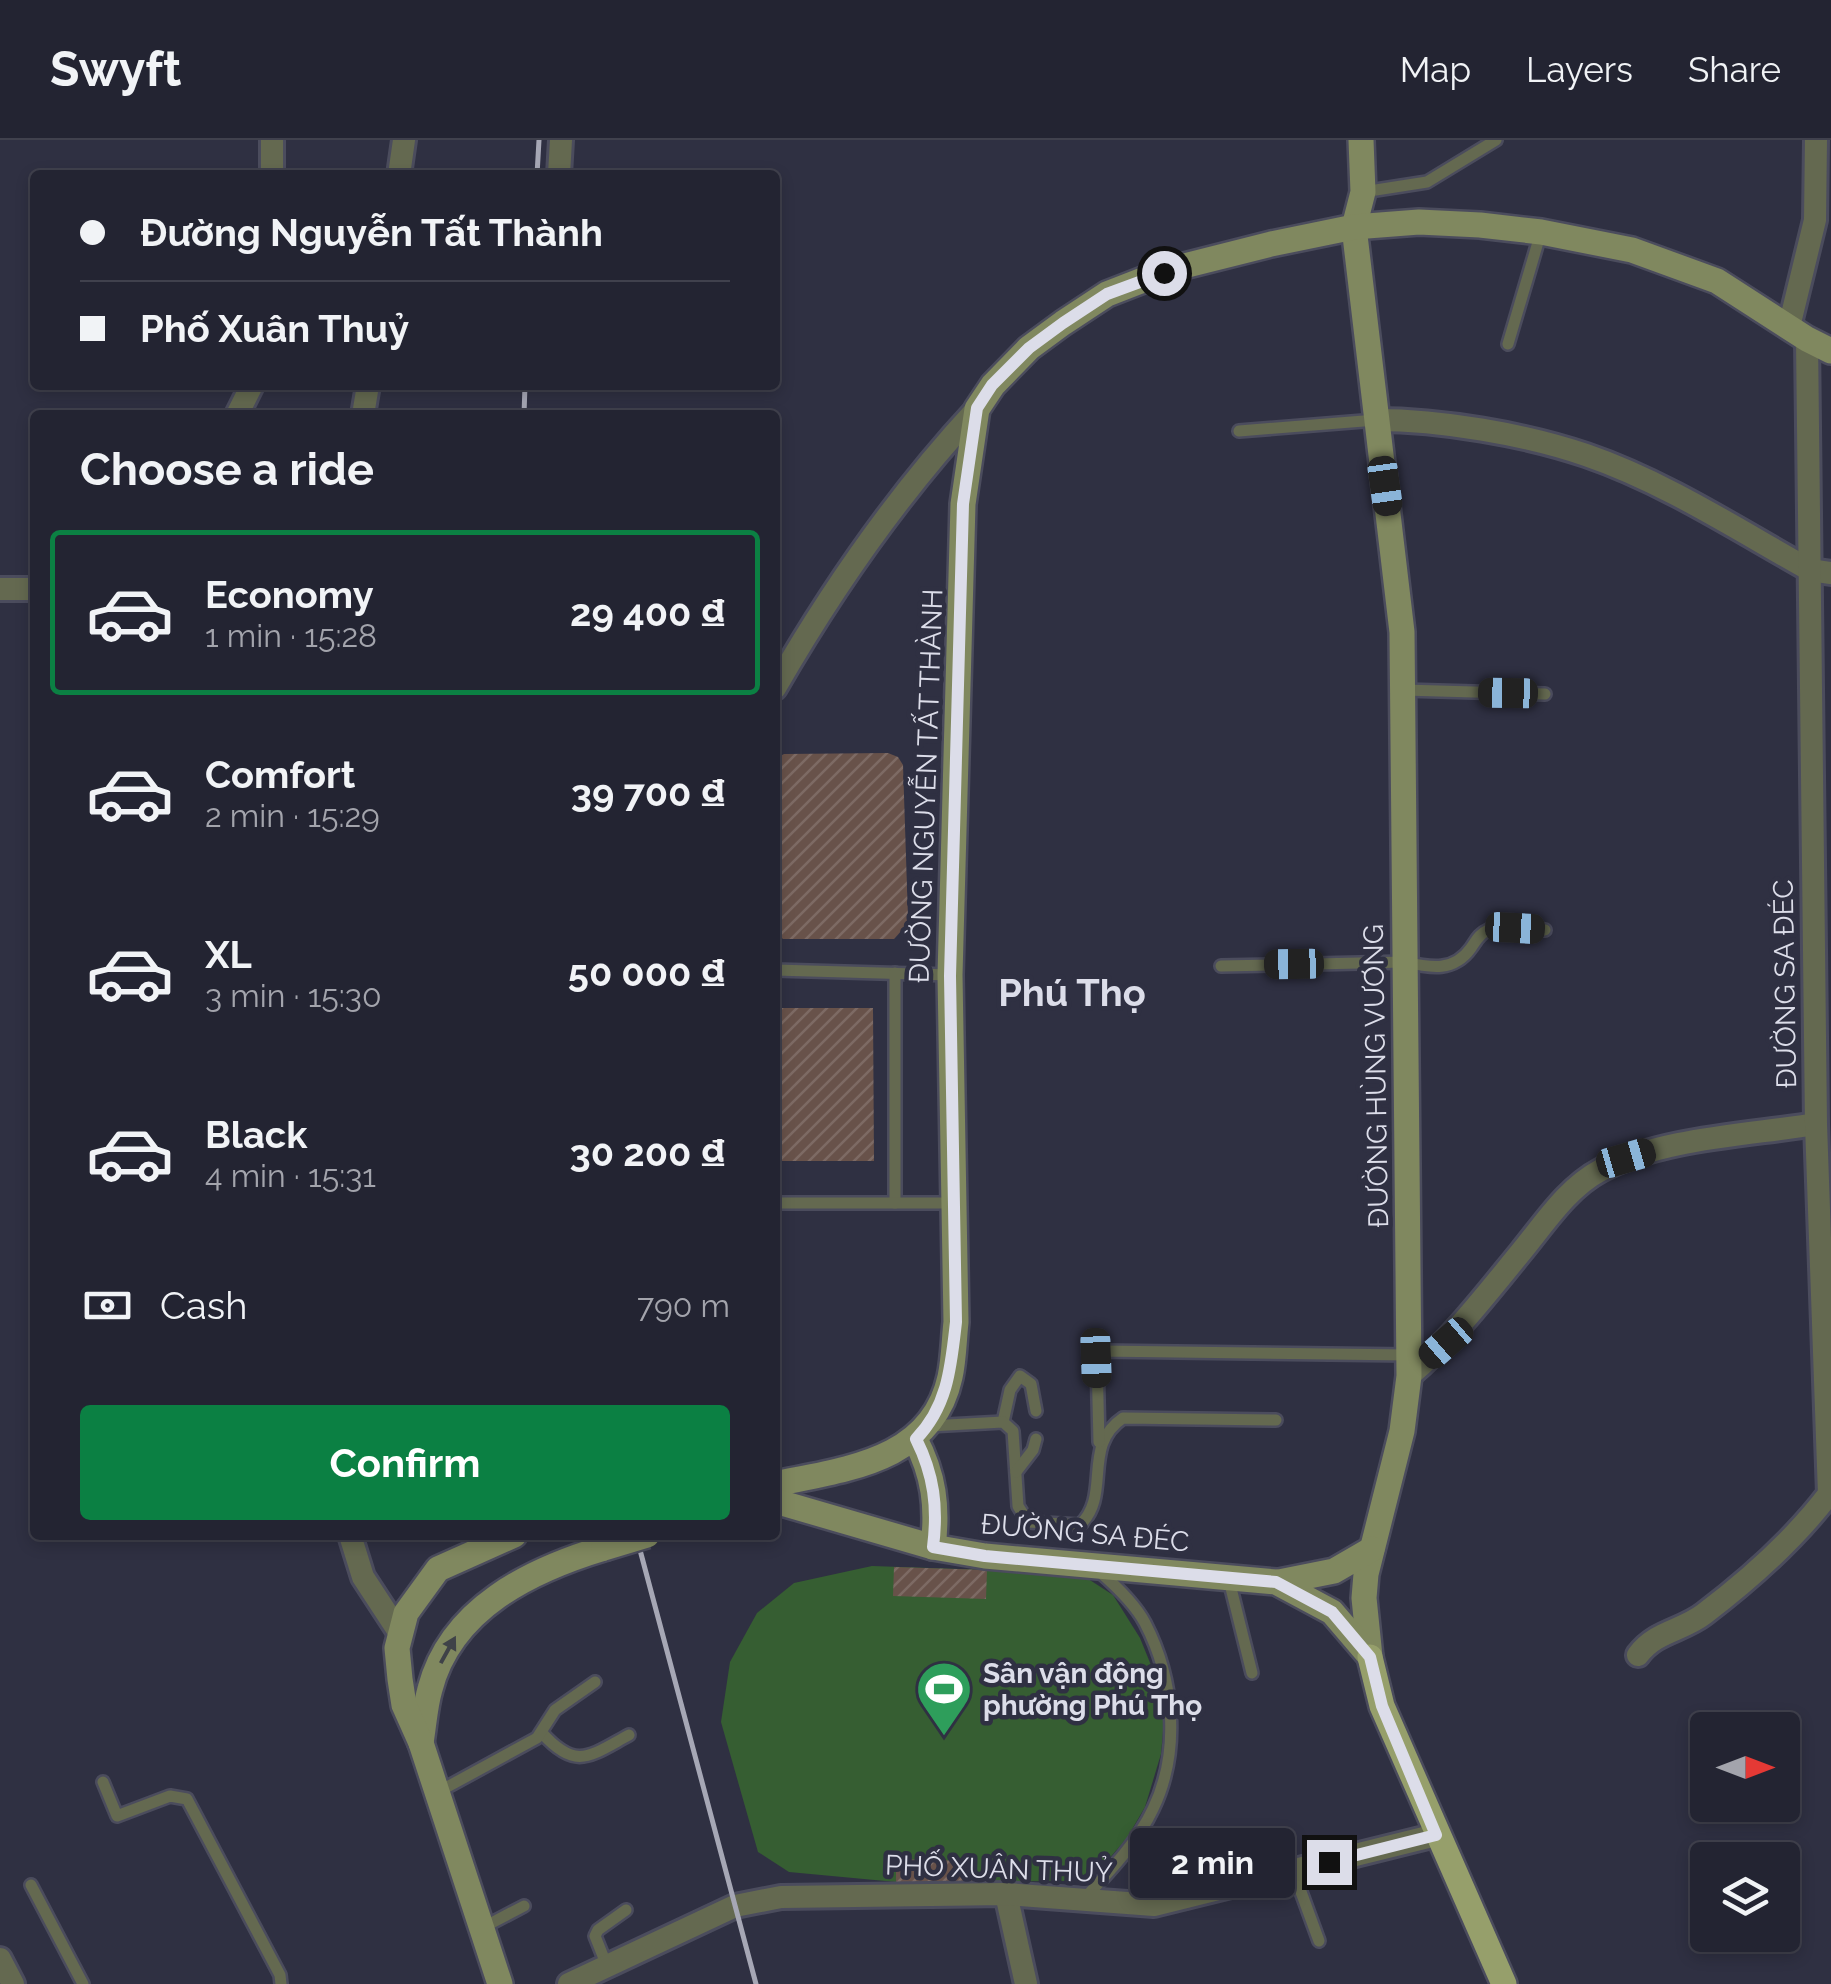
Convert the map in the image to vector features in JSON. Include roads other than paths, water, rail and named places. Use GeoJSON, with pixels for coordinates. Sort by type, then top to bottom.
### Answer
{"type":"FeatureCollection","features":[{"type":"Feature","properties":{"kind":"main road","name":"ĐƯỜNG HÙNG VƯƠNG"},"geometry":{"type":"LineString","coordinates":[[1361,140],[1363,192],[1354,227],[1402,632],[1408,1365],[1402,1431],[1372,1549],[1364,1598],[1370,1657],[1382,1706],[1504,1984]]}},
{"type":"Feature","properties":{"kind":"main road"},"geometry":{"type":"LineString","coordinates":[[977,408],[992,385],[1029,348],[1107,294],[1184,266],[1354,227],[1419,222],[1480,224],[1632,250],[1717,281],[1831,351]]}},
{"type":"Feature","properties":{"kind":"main road","name":"ĐƯỜNG NGUYỄN TẤT THÀNH"},"geometry":{"type":"LineString","coordinates":[[922,1433],[940,1406],[950,1377],[956,1322],[950,976],[963,504],[977,408]]}},
{"type":"Feature","properties":{"kind":"main road"},"geometry":{"type":"LineString","coordinates":[[780,1483],[838,1470],[922,1433],[936,1521],[933,1547]]}},
{"type":"Feature","properties":{"kind":"main road","name":"ĐƯỜNG SA ĐÉC"},"geometry":{"type":"LineString","coordinates":[[780,1501],[933,1547],[985,1556],[1276,1582],[1334,1571],[1372,1549]]}},
{"type":"Feature","properties":{"kind":"main road"},"geometry":{"type":"LineString","coordinates":[[500,1984],[438,1792],[404,1705],[396,1648],[399,1632],[419,1591],[438,1569],[501,1540]]}},
{"type":"Feature","properties":{"kind":"main road"},"geometry":{"type":"LineString","coordinates":[[421,1743],[430,1688],[455,1636],[480,1610],[540,1569],[631,1540]]}},
{"type":"Feature","properties":{"kind":"main road","name":"ĐƯỜNG SA ĐÉC"},"geometry":{"type":"LineString","coordinates":[[1276,1582],[1332,1612],[1370,1657]]}},
{"type":"Feature","properties":{"kind":"street"},"geometry":{"type":"LineString","coordinates":[[272,140],[272,170]]}},
{"type":"Feature","properties":{"kind":"street"},"geometry":{"type":"LineString","coordinates":[[400,170],[404,140]]}},
{"type":"Feature","properties":{"kind":"street"},"geometry":{"type":"LineString","coordinates":[[559,170],[561,140]]}},
{"type":"Feature","properties":{"kind":"street","name":"ĐƯỜNG SA ĐÉC"},"geometry":{"type":"LineString","coordinates":[[1408,1365],[1446,1343],[1566,1196],[1597,1172],[1626,1158],[1659,1149],[1816,1124],[1823,992],[1820,572],[1798,333],[1823,219],[1816,140]]}},
{"type":"Feature","properties":{"kind":"street"},"geometry":{"type":"LineString","coordinates":[[780,679],[890,513],[977,408]]}},
{"type":"Feature","properties":{"kind":"street"},"geometry":{"type":"LineString","coordinates":[[1376,420],[1425,420],[1586,455],[1667,491],[1820,572]]}},
{"type":"Feature","properties":{"kind":"street"},"geometry":{"type":"LineString","coordinates":[[0,589],[30,590]]}},
{"type":"Feature","properties":{"kind":"street"},"geometry":{"type":"LineString","coordinates":[[1638,1654],[1648,1641],[1701,1617],[1800,1532],[1830,1494],[1816,1124]]}},
{"type":"Feature","properties":{"kind":"street"},"geometry":{"type":"LineString","coordinates":[[352,1540],[363,1577],[399,1632]]}},
{"type":"Feature","properties":{"kind":"street","name":"PHỐ XUÂN THUỶ"},"geometry":{"type":"LineString","coordinates":[[569,1984],[735,1906],[781,1896],[1006,1894],[1154,1905],[1436,1835]]}},
{"type":"Feature","properties":{"kind":"street"},"geometry":{"type":"LineString","coordinates":[[1006,1894],[1026,1984]]}},
{"type":"Feature","properties":{"kind":"street"},"geometry":{"type":"LineString","coordinates":[[0,1959],[13,1984]]}},
{"type":"Feature","properties":{"kind":"lane"},"geometry":{"type":"LineString","coordinates":[[1363,192],[1428,182],[1496,140]]}},
{"type":"Feature","properties":{"kind":"lane"},"geometry":{"type":"LineString","coordinates":[[1508,344],[1540,232]]}},
{"type":"Feature","properties":{"kind":"lane"},"geometry":{"type":"LineString","coordinates":[[1240,431],[1376,420]]}},
{"type":"Feature","properties":{"kind":"lane"},"geometry":{"type":"LineString","coordinates":[[1402,690],[1545,694]]}},
{"type":"Feature","properties":{"kind":"lane"},"geometry":{"type":"LineString","coordinates":[[1221,966],[1405,962],[1432,968],[1463,959],[1480,935],[1491,929],[1546,930]]}},
{"type":"Feature","properties":{"kind":"lane"},"geometry":{"type":"LineString","coordinates":[[780,970],[950,976]]}},
{"type":"Feature","properties":{"kind":"lane"},"geometry":{"type":"LineString","coordinates":[[895,973],[895,1203]]}},
{"type":"Feature","properties":{"kind":"lane"},"geometry":{"type":"LineString","coordinates":[[780,1203],[954,1203]]}},
{"type":"Feature","properties":{"kind":"lane"},"geometry":{"type":"LineString","coordinates":[[922,1433],[1003,1422],[1013,1431],[1018,1506],[1028,1522],[1080,1525],[1091,1515],[1099,1453],[1096,1358],[1100,1351],[1408,1365]]}},
{"type":"Feature","properties":{"kind":"lane"},"geometry":{"type":"LineString","coordinates":[[1003,1422],[1010,1390],[1020,1376],[1031,1384],[1036,1411]]}},
{"type":"Feature","properties":{"kind":"lane"},"geometry":{"type":"LineString","coordinates":[[1099,1453],[1105,1434],[1123,1418],[1276,1420]]}},
{"type":"Feature","properties":{"kind":"lane"},"geometry":{"type":"LineString","coordinates":[[1016,1472],[1033,1450],[1036,1439]]}},
{"type":"Feature","properties":{"kind":"lane"},"geometry":{"type":"LineString","coordinates":[[1082,1900],[1120,1860],[1154,1808],[1173,1718],[1158,1655],[1144,1620],[1116,1586],[1092,1566]]}},
{"type":"Feature","properties":{"kind":"lane"},"geometry":{"type":"LineString","coordinates":[[1228,1576],[1252,1673]]}},
{"type":"Feature","properties":{"kind":"lane"},"geometry":{"type":"LineString","coordinates":[[438,1792],[542,1733],[555,1710],[594,1682]]}},
{"type":"Feature","properties":{"kind":"lane"},"geometry":{"type":"LineString","coordinates":[[542,1733],[558,1751],[571,1756],[590,1755],[629,1735]]}},
{"type":"Feature","properties":{"kind":"lane"},"geometry":{"type":"LineString","coordinates":[[103,1782],[117,1816],[170,1796],[187,1799],[280,1975],[281,1984]]}},
{"type":"Feature","properties":{"kind":"lane"},"geometry":{"type":"LineString","coordinates":[[1293,1870],[1319,1942]]}},
{"type":"Feature","properties":{"kind":"lane"},"geometry":{"type":"LineString","coordinates":[[32,1885],[84,1984]]}},
{"type":"Feature","properties":{"kind":"lane"},"geometry":{"type":"LineString","coordinates":[[482,1928],[524,1906]]}},
{"type":"Feature","properties":{"kind":"lane"},"geometry":{"type":"LineString","coordinates":[[607,1966],[595,1936],[626,1910]]}},
{"type":"Feature","properties":{"kind":"railway"},"geometry":{"type":"LineString","coordinates":[[537,170],[539,140]]}},
{"type":"Feature","properties":{"kind":"railway"},"geometry":{"type":"LineString","coordinates":[[524,410],[525,390]]}},
{"type":"Feature","properties":{"kind":"railway"},"geometry":{"type":"LineString","coordinates":[[637,1540],[756,1984]]}},
{"type":"Feature","properties":{"kind":"place","name":"Sân vận động phường Phú Thọ"},"geometry":{"type":"Point","coordinates":[944,1738]}},
{"type":"Feature","properties":{"kind":"district","name":"Phú Thọ"},"geometry":{"type":"Point","coordinates":[1072,992]}}]}
